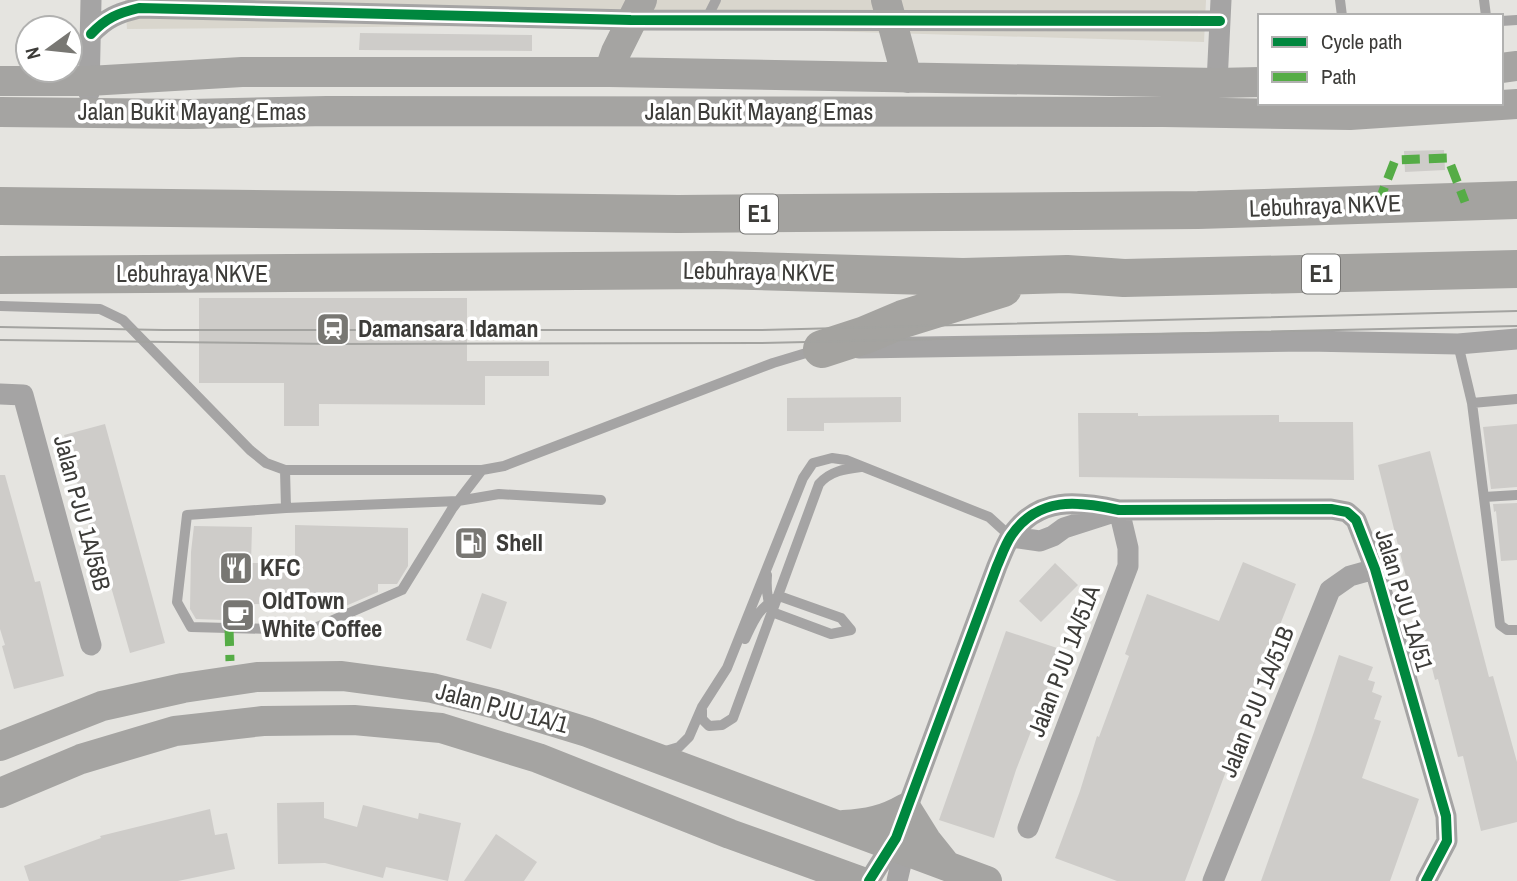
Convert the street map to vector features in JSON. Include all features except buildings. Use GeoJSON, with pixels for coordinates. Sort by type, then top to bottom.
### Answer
{"type":"FeatureCollection","features":[{"type":"Feature","properties":{"kind":"highway","name":"Lebuhraya NKVE"},"geometry":{"type":"LineString","coordinates":[[0,206],[678,215],[1198,210],[1517,200]]}},
{"type":"Feature","properties":{"kind":"highway","name":"Lebuhraya NKVE"},"geometry":{"type":"LineString","coordinates":[[0,275],[702,270],[963,277],[1067,274],[1124,278],[1517,269]]}},
{"type":"Feature","properties":{"kind":"highway"},"geometry":{"type":"LineString","coordinates":[[822,349],[994,290],[1067,274]]}},
{"type":"Feature","properties":{"kind":"main road"},"geometry":{"type":"LineString","coordinates":[[609,72],[636,10]]}},
{"type":"Feature","properties":{"kind":"main road"},"geometry":{"type":"LineString","coordinates":[[889,10],[907,78]]}},
{"type":"Feature","properties":{"kind":"main road","name":"Jalan Bukit Mayang Emas"},"geometry":{"type":"LineString","coordinates":[[0,80],[89,80],[243,72],[609,72],[1258,82]]}},
{"type":"Feature","properties":{"kind":"main road"},"geometry":{"type":"LineString","coordinates":[[1163,112],[1196,103],[1209,94],[1217,83],[1226,93],[1258,100]]}},
{"type":"Feature","properties":{"kind":"main road"},"geometry":{"type":"LineString","coordinates":[[1309,105],[1349,115]]}},
{"type":"Feature","properties":{"kind":"main road","name":"Jalan Bukit Mayang Emas"},"geometry":{"type":"LineString","coordinates":[[0,112],[1163,112],[1349,115],[1502,105]]}},
{"type":"Feature","properties":{"kind":"main road","name":"Jalan PJU 1A/1"},"geometry":{"type":"LineString","coordinates":[[0,746],[102,706],[183,688],[257,677],[342,676],[432,688],[496,704],[653,755],[987,881]]}},
{"type":"Feature","properties":{"kind":"main road","name":"Jalan PJU 1A/1"},"geometry":{"type":"LineString","coordinates":[[0,793],[81,759],[175,731],[263,721],[367,721],[442,728],[538,758],[730,834],[815,872],[860,881]]}},
{"type":"Feature","properties":{"kind":"main road"},"geometry":{"type":"LineString","coordinates":[[833,825],[867,824],[887,819],[906,808],[946,865]]}},
{"type":"Feature","properties":{"kind":"street"},"geometry":{"type":"LineString","coordinates":[[88,113],[92,0]]}},
{"type":"Feature","properties":{"kind":"street"},"geometry":{"type":"LineString","coordinates":[[91,34],[106,19],[139,4],[636,10],[706,20],[889,10],[1221,10],[1217,83]]}},
{"type":"Feature","properties":{"kind":"street"},"geometry":{"type":"LineString","coordinates":[[822,349],[1294,341],[1458,344],[1517,339]]}},
{"type":"Feature","properties":{"kind":"street","name":"Jalan PJU 1A/58B"},"geometry":{"type":"LineString","coordinates":[[0,394],[23,395],[91,645]]}},
{"type":"Feature","properties":{"kind":"street"},"geometry":{"type":"LineString","coordinates":[[897,881],[897,845],[906,808],[996,566],[1011,537],[1030,515],[1056,504],[1086,503],[1119,510]]}},
{"type":"Feature","properties":{"kind":"street","name":"Jalan PJU 1A/51"},"geometry":{"type":"LineString","coordinates":[[1119,510],[1331,509],[1347,512],[1356,520],[1375,569],[1446,816],[1447,841],[1426,881]]}},
{"type":"Feature","properties":{"kind":"street","name":"Jalan PJU 1A/51A"},"geometry":{"type":"LineString","coordinates":[[1028,828],[1128,566],[1128,548],[1119,510]]}},
{"type":"Feature","properties":{"kind":"street","name":"Jalan PJU 1A/51B"},"geometry":{"type":"LineString","coordinates":[[1213,881],[1330,590],[1350,576],[1375,569]]}},
{"type":"Feature","properties":{"kind":"street"},"geometry":{"type":"LineString","coordinates":[[869,881],[897,845]]}},
{"type":"Feature","properties":{"kind":"lane"},"geometry":{"type":"LineString","coordinates":[[706,20],[716,0]]}},
{"type":"Feature","properties":{"kind":"lane"},"geometry":{"type":"LineString","coordinates":[[0,306],[100,309],[123,320],[250,450],[266,463],[285,470],[482,470],[516,461],[773,363],[822,349]]}},
{"type":"Feature","properties":{"kind":"lane"},"geometry":{"type":"LineString","coordinates":[[1458,344],[1472,403],[1500,625],[1507,630],[1517,630]]}},
{"type":"Feature","properties":{"kind":"lane"},"geometry":{"type":"LineString","coordinates":[[1472,403],[1517,399]]}},
{"type":"Feature","properties":{"kind":"lane"},"geometry":{"type":"LineString","coordinates":[[727,668],[803,478],[813,463],[832,458],[846,460],[989,517],[1011,537]]}},
{"type":"Feature","properties":{"kind":"lane"},"geometry":{"type":"LineString","coordinates":[[702,707],[702,719],[709,726],[722,724],[733,718],[770,607],[779,596],[819,484],[825,477],[839,470],[861,467]]}},
{"type":"Feature","properties":{"kind":"lane"},"geometry":{"type":"LineString","coordinates":[[285,470],[286,508]]}},
{"type":"Feature","properties":{"kind":"lane"},"geometry":{"type":"LineString","coordinates":[[482,470],[458,501],[402,590],[310,630],[191,627],[177,602],[187,516],[286,508],[458,501],[499,494],[601,499]]}},
{"type":"Feature","properties":{"kind":"lane"},"geometry":{"type":"LineString","coordinates":[[1484,497],[1517,495]]}},
{"type":"Feature","properties":{"kind":"lane"},"geometry":{"type":"LineString","coordinates":[[767,566],[766,588],[770,607]]}},
{"type":"Feature","properties":{"kind":"lane"},"geometry":{"type":"LineString","coordinates":[[653,755],[678,747],[689,737],[702,707],[740,652],[758,612],[770,607],[831,634],[851,630],[841,618],[779,596]]}},
{"type":"Feature","properties":{"kind":"shaded area"},"geometry":{"type":"Polygon","coordinates":[[[125,0],[1206,0],[1204,42],[612,25],[127,29],[125,0]]]}},
{"type":"Feature","properties":{"kind":"tram line"},"geometry":{"type":"LineString","coordinates":[[0,327],[163,330],[760,330],[1517,311]]}},
{"type":"Feature","properties":{"kind":"tram line"},"geometry":{"type":"LineString","coordinates":[[0,340],[332,344],[759,343],[1517,326]]}},
{"type":"Feature","properties":{"kind":"marked path"},"geometry":{"type":"LineString","coordinates":[[1378,204],[1395,160],[1448,158],[1465,202]]}},
{"type":"Feature","properties":{"kind":"marked path"},"geometry":{"type":"LineString","coordinates":[[229,628],[230,661]]}},
{"type":"Feature","properties":{"kind":"cycle path"},"geometry":{"type":"LineString","coordinates":[[91,34],[113,17],[139,8],[631,20],[1220,21]]}},
{"type":"Feature","properties":{"kind":"cycle path"},"geometry":{"type":"LineString","coordinates":[[869,881],[896,838],[1009,540],[1022,523],[1034,514],[1046,508],[1074,504],[1119,510],[1331,509],[1347,512],[1356,520],[1375,569],[1446,816],[1447,841],[1426,881]]}},
{"type":"Feature","properties":{"kind":"place","name":"Damansara Idaman"},"geometry":{"type":"Point","coordinates":[333,329]}},
{"type":"Feature","properties":{"kind":"place","name":"Shell"},"geometry":{"type":"Point","coordinates":[471,543]}},
{"type":"Feature","properties":{"kind":"place","name":"KFC"},"geometry":{"type":"Point","coordinates":[236,568]}},
{"type":"Feature","properties":{"kind":"place","name":"OldTown White Coffee"},"geometry":{"type":"Point","coordinates":[238,615]}}]}
